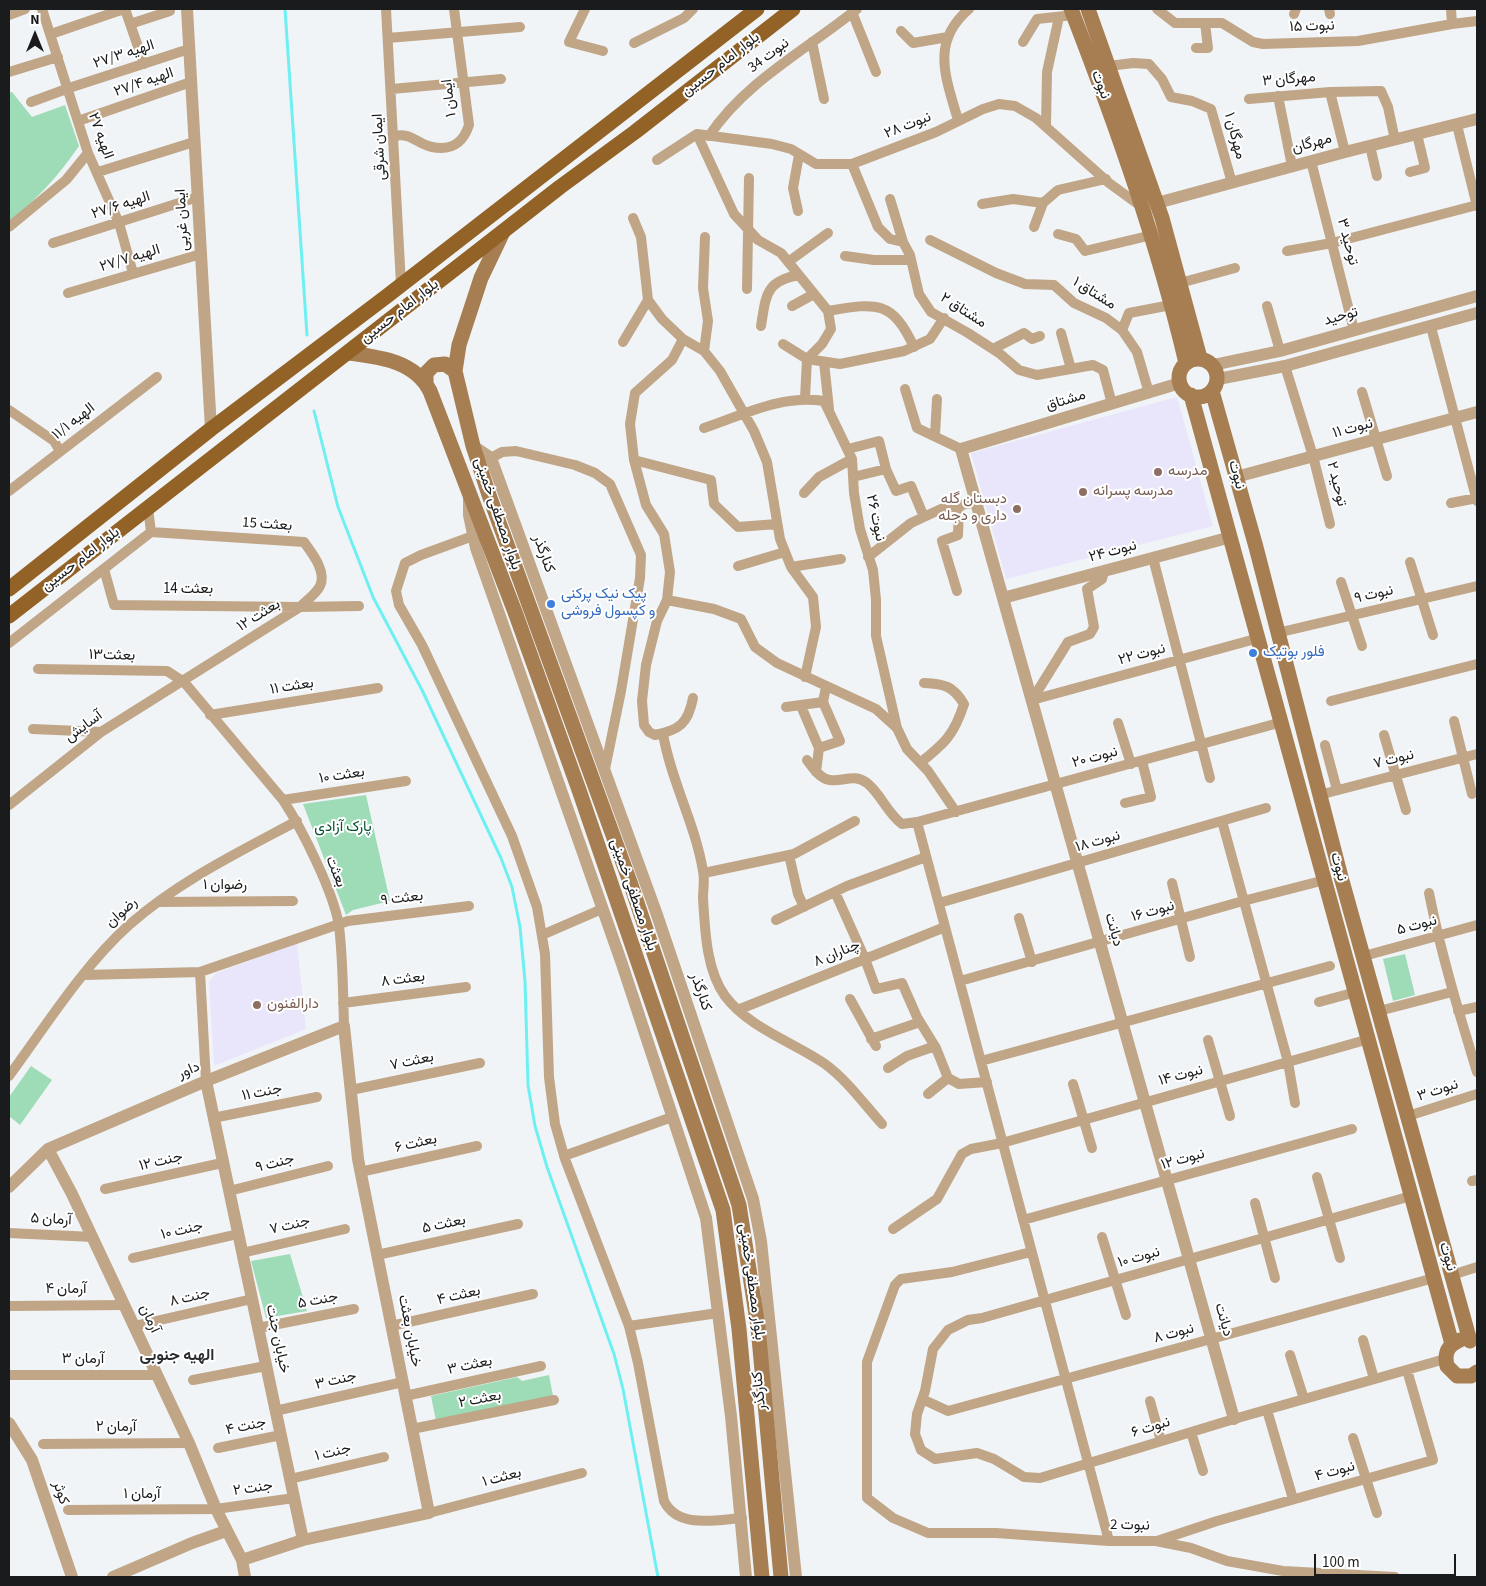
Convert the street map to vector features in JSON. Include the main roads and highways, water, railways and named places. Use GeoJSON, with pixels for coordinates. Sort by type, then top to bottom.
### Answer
{"type":"FeatureCollection","features":[{"type":"Feature","properties":{"kind":"main road","name":"بلوار امام حسین"},"geometry":{"type":"LineString","coordinates":[[9,589],[212,429],[757,9]]}},
{"type":"Feature","properties":{"kind":"main road","name":"بلوار امام حسین"},"geometry":{"type":"LineString","coordinates":[[9,616],[793,9]]}},
{"type":"Feature","properties":{"kind":"main road","name":"نبوت"},"geometry":{"type":"LineString","coordinates":[[1088,9],[1109,66],[1150,206],[1152,235],[1170,305],[1201,364]]}},
{"type":"Feature","properties":{"kind":"main road","name":"نبوت"},"geometry":{"type":"LineString","coordinates":[[1068,13],[1150,206],[1180,283],[1201,364],[1236,477],[1341,877],[1428,1191],[1474,1343]]}},
{"type":"Feature","properties":{"kind":"main road","name":"بلوار مصطفی خمینی"},"geometry":{"type":"LineString","coordinates":[[503,232],[481,278],[462,338],[455,370],[473,446],[630,882],[739,1205],[758,1327],[781,1577]]}},
{"type":"Feature","properties":{"kind":"main road","name":"بلوار مصطفی خمینی"},"geometry":{"type":"LineString","coordinates":[[348,353],[400,363],[411,369],[426,383],[579,790],[723,1210],[739,1329],[762,1577]]}},
{"type":"Feature","properties":{"kind":"main road"},"geometry":{"type":"LineString","coordinates":[[426,383],[426,373],[434,364],[445,364],[455,370]]}},
{"type":"Feature","properties":{"kind":"main road"},"geometry":{"type":"LineString","coordinates":[[1201,364],[1204,396],[1191,395],[1183,390],[1180,383],[1181,368],[1201,364]]}},
{"type":"Feature","properties":{"kind":"main road","name":"نبوت"},"geometry":{"type":"LineString","coordinates":[[1191,395],[1452,1344]]}},
{"type":"Feature","properties":{"kind":"main road"},"geometry":{"type":"LineString","coordinates":[[1259,638],[1278,633]]}},
{"type":"Feature","properties":{"kind":"main road"},"geometry":{"type":"LineString","coordinates":[[1325,880],[1341,877]]}},
{"type":"Feature","properties":{"kind":"main road"},"geometry":{"type":"LineString","coordinates":[[1411,1196],[1428,1191]]}},
{"type":"Feature","properties":{"kind":"main road"},"geometry":{"type":"LineString","coordinates":[[1474,1343],[1460,1340],[1452,1344],[1447,1350],[1445,1359],[1451,1372],[1457,1376],[1464,1378],[1477,1372]]}},
{"type":"Feature","properties":{"kind":"waterway"},"geometry":{"type":"LineString","coordinates":[[285,9],[307,335]]}},
{"type":"Feature","properties":{"kind":"waterway"},"geometry":{"type":"LineString","coordinates":[[314,411],[338,507],[373,597],[422,690],[501,858],[512,887],[520,927],[525,981],[528,1085],[535,1126],[547,1167],[614,1354],[623,1389],[658,1577]]}},
{"type":"Feature","properties":{"kind":"place","name":"مدرسه"},"geometry":{"type":"Point","coordinates":[1158,472]}},
{"type":"Feature","properties":{"kind":"place","name":"مدرسه پسرانه"},"geometry":{"type":"Point","coordinates":[1083,492]}},
{"type":"Feature","properties":{"kind":"place","name":"دبستان گله داری و دجله"},"geometry":{"type":"Point","coordinates":[1017,509]}},
{"type":"Feature","properties":{"kind":"place","name":"پیک نیک پرکنی و کپسول فروشی"},"geometry":{"type":"Point","coordinates":[551,604]}},
{"type":"Feature","properties":{"kind":"place","name":"فلور بوتیک"},"geometry":{"type":"Point","coordinates":[1253,653]}},
{"type":"Feature","properties":{"kind":"place","name":"دارالفنون"},"geometry":{"type":"Point","coordinates":[257,1005]}},
{"type":"Feature","properties":{"kind":"district","name":"الهیه جنوبی"},"geometry":{"type":"Point","coordinates":[177,1356]}},
{"type":"Feature","properties":{"kind":"park label","name":"پارک آزادی"},"geometry":{"type":"Point","coordinates":[343,828]}}]}
